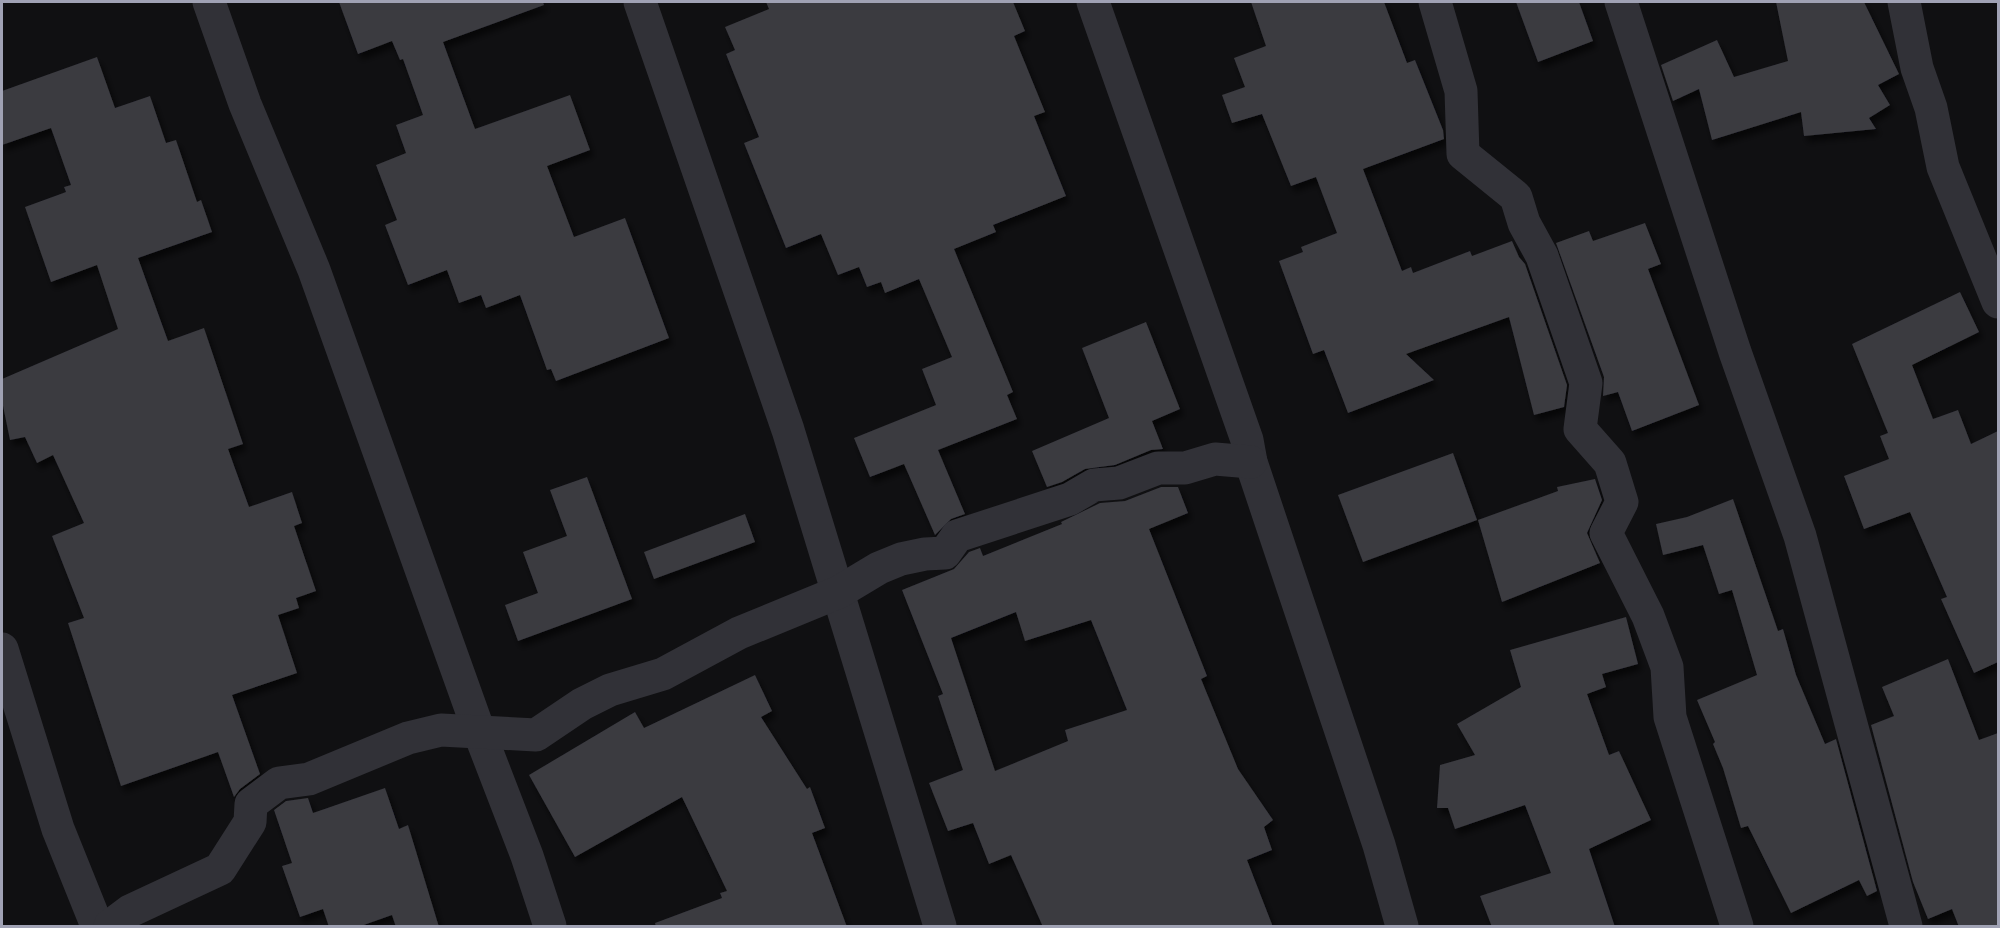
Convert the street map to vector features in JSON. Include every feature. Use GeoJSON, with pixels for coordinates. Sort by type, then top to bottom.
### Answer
{"type":"FeatureCollection","features":[{"type":"Feature","properties":{"kind":"street"},"geometry":{"type":"LineString","coordinates":[[209,2],[245,104],[314,270],[480,734],[527,856],[550,927]]}},
{"type":"Feature","properties":{"kind":"street"},"geometry":{"type":"LineString","coordinates":[[640,2],[788,430],[940,927]]}},
{"type":"Feature","properties":{"kind":"street"},"geometry":{"type":"LineString","coordinates":[[1093,2],[1247,440],[1251,462],[1379,845],[1402,927]]}},
{"type":"Feature","properties":{"kind":"street"},"geometry":{"type":"LineString","coordinates":[[1435,2],[1461,92],[1463,154],[1516,197],[1524,223],[1542,256],[1586,383],[1580,429],[1610,463],[1622,502],[1606,533],[1648,616],[1667,667],[1670,717],[1737,927]]}},
{"type":"Feature","properties":{"kind":"street"},"geometry":{"type":"LineString","coordinates":[[1621,2],[1735,352],[1800,536],[1906,927]]}},
{"type":"Feature","properties":{"kind":"street"},"geometry":{"type":"LineString","coordinates":[[1904,2],[1917,68],[1932,108],[1943,167],[1998,302]]}},
{"type":"Feature","properties":{"kind":"street"},"geometry":{"type":"LineString","coordinates":[[110,927],[130,911],[220,869],[250,822],[251,804],[279,783],[309,779],[408,738],[441,730],[480,734],[536,735],[582,704],[610,690],[663,674],[739,633],[839,592],[894,562],[924,554],[945,553],[957,536],[1070,499],[1094,485],[1119,483],[1158,468],[1185,468],[1215,459],[1251,462]]}},
{"type":"Feature","properties":{"kind":"street"},"geometry":{"type":"LineString","coordinates":[[2,649],[58,829],[97,927]]}},
{"type":"Feature","properties":{"kind":"building"},"geometry":{"type":"Polygon","coordinates":[[[339,2],[543,2],[544,5],[443,42],[475,129],[570,95],[590,150],[547,166],[574,237],[625,218],[669,338],[556,381],[551,369],[547,370],[520,295],[486,308],[481,295],[459,303],[447,270],[408,285],[385,225],[397,220],[376,165],[406,153],[396,125],[423,115],[403,59],[400,60],[392,41],[358,54],[339,2]]]}},
{"type":"Feature","properties":{"kind":"building"},"geometry":{"type":"Polygon","coordinates":[[[766,2],[1013,2],[1025,31],[1014,36],[1045,112],[1034,116],[1066,196],[993,225],[996,232],[954,249],[1013,392],[1007,395],[1017,419],[938,450],[965,514],[951,519],[935,535],[904,464],[870,477],[854,438],[936,405],[922,369],[952,357],[919,279],[885,293],[881,282],[867,287],[859,267],[838,275],[821,234],[786,248],[744,143],[759,137],[726,54],[735,50],[725,27],[769,9],[766,2]]]}},
{"type":"Feature","properties":{"kind":"building"},"geometry":{"type":"Polygon","coordinates":[[[1251,2],[1384,2],[1407,63],[1415,60],[1443,130],[1444,139],[1363,169],[1402,271],[1411,267],[1413,273],[1470,251],[1472,256],[1512,241],[1525,264],[1567,385],[1564,407],[1534,415],[1509,317],[1406,354],[1434,380],[1348,413],[1324,350],[1313,354],[1279,261],[1303,252],[1301,247],[1337,233],[1316,177],[1291,186],[1262,114],[1232,123],[1222,95],[1245,87],[1234,58],[1266,46],[1251,2]]]}},
{"type":"Feature","properties":{"kind":"building"},"geometry":{"type":"Polygon","coordinates":[[[1516,2],[1579,2],[1593,41],[1538,62],[1516,2]]]}},
{"type":"Feature","properties":{"kind":"building"},"geometry":{"type":"Polygon","coordinates":[[[1776,2],[1864,2],[1899,74],[1878,85],[1890,105],[1869,118],[1876,129],[1804,136],[1801,112],[1712,140],[1699,89],[1673,101],[1661,65],[1717,40],[1734,77],[1788,61],[1776,2]]]}},
{"type":"Feature","properties":{"kind":"building"},"geometry":{"type":"Polygon","coordinates":[[[97,57],[115,108],[150,96],[166,143],[176,140],[197,202],[201,200],[212,232],[138,258],[168,341],[204,328],[243,444],[228,449],[249,507],[292,492],[302,523],[294,526],[316,591],[296,598],[299,608],[278,615],[297,673],[232,695],[260,774],[240,789],[234,797],[218,752],[121,786],[68,623],[84,618],[52,536],[84,523],[53,455],[37,463],[25,437],[10,440],[2,401],[2,379],[118,329],[97,265],[51,282],[25,207],[66,192],[64,187],[71,185],[51,128],[2,145],[2,91],[97,57]]]}},
{"type":"Feature","properties":{"kind":"building"},"geometry":{"type":"Polygon","coordinates":[[[1645,223],[1661,264],[1648,269],[1699,405],[1632,431],[1618,392],[1603,396],[1604,377],[1556,243],[1589,231],[1593,241],[1645,223]]]}},
{"type":"Feature","properties":{"kind":"building"},"geometry":{"type":"Polygon","coordinates":[[[1960,292],[1979,332],[1912,365],[1933,419],[1958,410],[1971,444],[1998,431],[1998,662],[1974,673],[1941,599],[1947,597],[1910,512],[1864,529],[1844,476],[1889,459],[1880,436],[1888,433],[1852,344],[1960,292]]]}},
{"type":"Feature","properties":{"kind":"building"},"geometry":{"type":"Polygon","coordinates":[[[1146,322],[1180,409],[1152,421],[1163,449],[1151,450],[1115,465],[1085,469],[1062,482],[1047,487],[1032,451],[1109,418],[1082,348],[1146,322]]]}},
{"type":"Feature","properties":{"kind":"building"},"geometry":{"type":"Polygon","coordinates":[[[1453,453],[1477,520],[1363,562],[1338,495],[1453,453]]]}},
{"type":"Feature","properties":{"kind":"building"},"geometry":{"type":"Polygon","coordinates":[[[587,477],[632,599],[518,641],[505,605],[538,593],[523,552],[567,536],[550,490],[587,477]]]}},
{"type":"Feature","properties":{"kind":"building"},"geometry":{"type":"Polygon","coordinates":[[[1595,479],[1602,500],[1587,533],[1600,563],[1502,602],[1478,520],[1558,491],[1557,487],[1595,479]]]}},
{"type":"Feature","properties":{"kind":"building"},"geometry":{"type":"Polygon","coordinates":[[[1161,487],[1178,487],[1188,513],[1149,529],[1207,676],[1201,679],[1238,769],[1273,820],[1264,827],[1272,850],[1247,860],[1273,927],[1043,927],[1011,855],[989,864],[973,823],[948,831],[929,783],[963,770],[938,696],[943,694],[902,590],[954,569],[969,552],[980,548],[983,556],[1062,524],[1061,522],[1100,503],[1125,501],[1161,487]],[[1016,612],[951,638],[995,771],[1068,741],[1065,730],[1127,710],[1091,620],[1025,641],[1016,612]]]}},
{"type":"Feature","properties":{"kind":"building"},"geometry":{"type":"Polygon","coordinates":[[[1733,499],[1778,631],[1783,629],[1796,675],[1825,744],[1836,739],[1877,891],[1867,896],[1859,880],[1791,913],[1748,826],[1741,828],[1723,768],[1713,744],[1715,742],[1697,700],[1757,675],[1732,590],[1719,594],[1703,545],[1663,555],[1656,524],[1687,517],[1733,499]]]}},
{"type":"Feature","properties":{"kind":"building"},"geometry":{"type":"Polygon","coordinates":[[[745,514],[755,542],[654,579],[644,552],[745,514]]]}},
{"type":"Feature","properties":{"kind":"building"},"geometry":{"type":"Polygon","coordinates":[[[1626,617],[1638,664],[1602,674],[1606,687],[1587,694],[1609,755],[1619,751],[1651,820],[1589,849],[1615,927],[1492,927],[1480,896],[1551,873],[1525,805],[1455,829],[1448,808],[1437,808],[1440,765],[1475,755],[1457,724],[1521,687],[1510,650],[1626,617]]]}},
{"type":"Feature","properties":{"kind":"building"},"geometry":{"type":"Polygon","coordinates":[[[1948,659],[1979,740],[1998,733],[1998,927],[1959,927],[1952,909],[1928,919],[1913,882],[1871,725],[1894,716],[1882,687],[1948,659]]]}},
{"type":"Feature","properties":{"kind":"building"},"geometry":{"type":"Polygon","coordinates":[[[755,675],[772,711],[761,717],[807,789],[810,787],[825,828],[812,833],[847,927],[656,927],[655,923],[722,898],[720,893],[727,891],[682,797],[575,857],[529,775],[635,712],[644,728],[755,675]]]}},
{"type":"Feature","properties":{"kind":"building"},"geometry":{"type":"Polygon","coordinates":[[[385,788],[399,829],[408,825],[439,927],[396,927],[392,915],[358,927],[329,927],[323,909],[300,917],[282,866],[292,863],[274,810],[286,801],[308,798],[313,813],[385,788]]]}}]}
